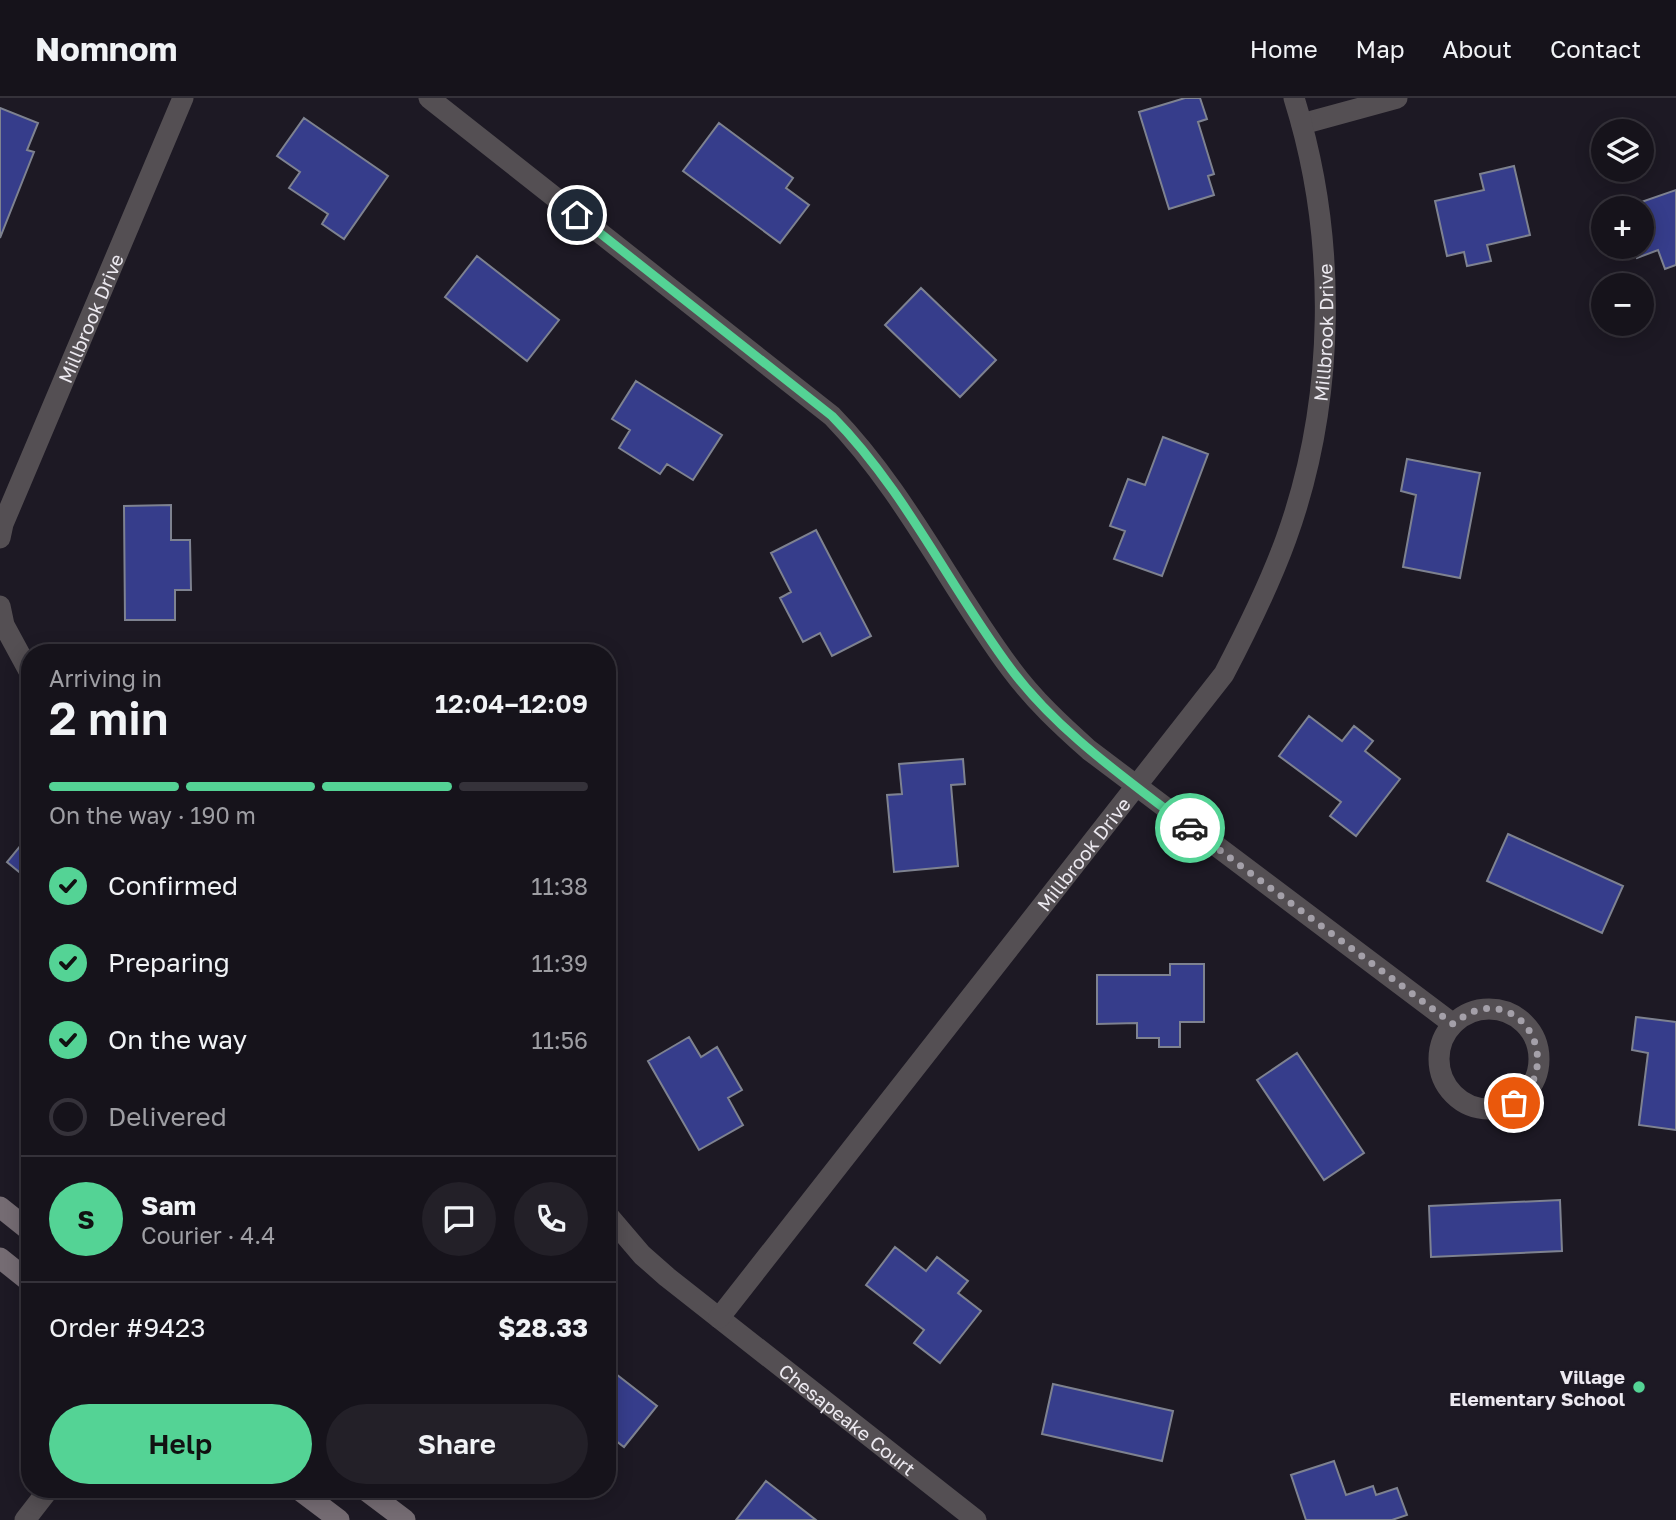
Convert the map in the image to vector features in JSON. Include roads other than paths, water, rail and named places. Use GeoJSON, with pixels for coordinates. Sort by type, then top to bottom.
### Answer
{"type":"FeatureCollection","features":[{"type":"Feature","properties":{"kind":"main road"},"geometry":{"type":"LineString","coordinates":[[0,1207],[21,1224]]}},
{"type":"Feature","properties":{"kind":"main road"},"geometry":{"type":"LineString","coordinates":[[0,1258],[21,1275]]}},
{"type":"Feature","properties":{"kind":"main road"},"geometry":{"type":"LineString","coordinates":[[311,1498],[339,1520]]}},
{"type":"Feature","properties":{"kind":"main road"},"geometry":{"type":"LineString","coordinates":[[377,1498],[405,1520]]}},
{"type":"Feature","properties":{"kind":"street","name":"Millbrook Drive"},"geometry":{"type":"LineString","coordinates":[[0,538],[3,524],[183,98]]}},
{"type":"Feature","properties":{"kind":"street"},"geometry":{"type":"LineString","coordinates":[[429,98],[832,416],[861,446],[889,483],[1011,669],[1046,710],[1089,750],[1453,1024]]}},
{"type":"Feature","properties":{"kind":"street","name":"Millbrook Drive"},"geometry":{"type":"LineString","coordinates":[[719,1318],[1224,674],[1259,607],[1287,537],[1308,464],[1323,352],[1324,276],[1317,201],[1302,124],[1294,98]]}},
{"type":"Feature","properties":{"kind":"street"},"geometry":{"type":"LineString","coordinates":[[1302,124],[1397,98]]}},
{"type":"Feature","properties":{"kind":"street"},"geometry":{"type":"LineString","coordinates":[[0,606],[4,625],[21,656]]}},
{"type":"Feature","properties":{"kind":"street"},"geometry":{"type":"LineString","coordinates":[[1489,1009],[1511,1014],[1525,1025],[1538,1046],[1539,1066],[1534,1083],[1523,1096],[1497,1109],[1480,1109],[1464,1103],[1455,1094],[1441,1074],[1439,1057],[1443,1039],[1453,1024],[1471,1012],[1489,1009]]}},
{"type":"Feature","properties":{"kind":"street"},"geometry":{"type":"LineString","coordinates":[[616,1225],[642,1255],[719,1318]]}},
{"type":"Feature","properties":{"kind":"street","name":"Chesapeake Court"},"geometry":{"type":"LineString","coordinates":[[719,1318],[976,1520]]}},
{"type":"Feature","properties":{"kind":"street"},"geometry":{"type":"LineString","coordinates":[[25,1520],[42,1498]]}},
{"type":"Feature","properties":{"kind":"place","name":"Village Elementary School"},"geometry":{"type":"Point","coordinates":[1639,1387]}}]}
